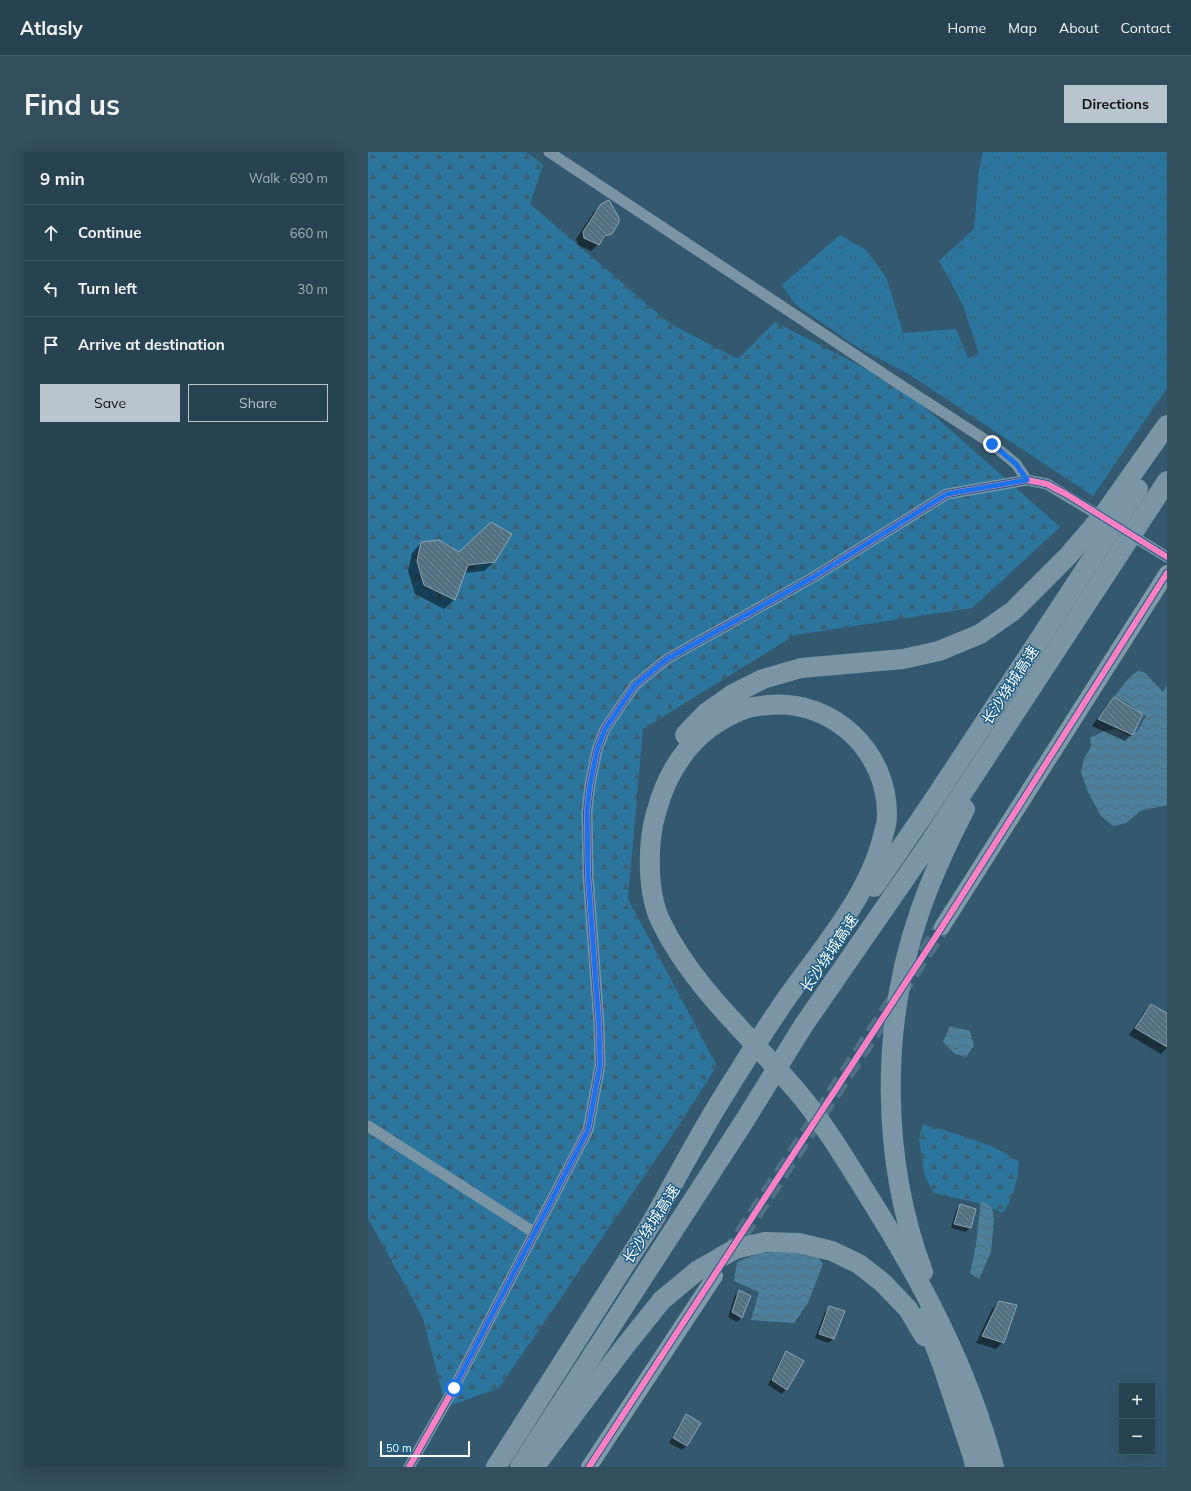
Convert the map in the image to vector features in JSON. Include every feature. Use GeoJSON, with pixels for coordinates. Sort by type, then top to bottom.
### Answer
{"type":"FeatureCollection","features":[{"type":"Feature","properties":{"kind":"highway"},"geometry":{"type":"LineString","coordinates":[[975,1467],[943,1367],[921,1311],[895,1260],[862,1203],[826,1148],[786,1095],[686,981],[665,950],[650,920],[642,892],[639,852],[645,810],[659,774],[678,742],[706,713],[733,694],[763,679],[801,668],[903,659],[946,648],[980,634],[1013,611],[1068,556],[1104,514],[1162,444],[1167,426]]}},
{"type":"Feature","properties":{"kind":"highway","name":"长沙绕城高速"},"geometry":{"type":"LineString","coordinates":[[520,1467],[745,1120],[803,1026],[931,841],[1098,577],[1162,444]]}},
{"type":"Feature","properties":{"kind":"highway"},"geometry":{"type":"LineString","coordinates":[[949,1342],[919,1261],[902,1199],[893,1143],[890,1080],[894,1023],[905,963],[920,911],[943,852],[977,784],[1098,577],[1167,481]]}},
{"type":"Feature","properties":{"kind":"highway","name":"长沙绕城高速"},"geometry":{"type":"LineString","coordinates":[[496,1467],[649,1227],[725,1101],[787,1007],[933,801],[1098,577]]}},
{"type":"Feature","properties":{"kind":"highway"},"geometry":{"type":"LineString","coordinates":[[787,1007],[860,895],[880,852],[887,818],[884,791],[873,759],[856,736],[834,720],[807,708],[780,704],[749,707],[720,721],[696,740],[675,765],[661,796],[654,822],[649,858],[652,888],[659,918],[672,943],[692,973],[806,1102],[847,1161],[892,1233],[956,1357],[987,1439],[994,1467]]}},
{"type":"Feature","properties":{"kind":"highway"},"geometry":{"type":"LineString","coordinates":[[535,1467],[603,1375],[662,1300],[698,1271],[735,1249],[765,1242],[799,1243],[832,1251],[859,1264],[882,1282],[908,1309],[943,1367]]}},
{"type":"Feature","properties":{"kind":"street"},"geometry":{"type":"LineString","coordinates":[[549,152],[892,380],[992,444],[1016,464],[1027,480]]}},
{"type":"Feature","properties":{"kind":"street"},"geometry":{"type":"LineString","coordinates":[[409,1467],[454,1388],[588,1130],[600,1065],[599,1025],[588,875],[587,811],[590,785],[597,750],[605,729],[635,685],[667,659],[812,578],[947,494],[1027,480],[1047,484],[1066,494],[1167,557]]}},
{"type":"Feature","properties":{"kind":"street"},"geometry":{"type":"LineString","coordinates":[[942,927],[1167,573]]}},
{"type":"Feature","properties":{"kind":"street"},"geometry":{"type":"LineString","coordinates":[[368,1126],[535,1233]]}},
{"type":"Feature","properties":{"kind":"street"},"geometry":{"type":"LineString","coordinates":[[589,1467],[715,1276]]}},
{"type":"Feature","properties":{"kind":"green space"},"geometry":{"type":"Polygon","coordinates":[[[368,152],[526,152],[543,165],[530,204],[669,323],[738,359],[775,322],[903,388],[1060,527],[972,608],[795,635],[643,729],[628,899],[717,1066],[669,1140],[499,1388],[446,1407],[423,1318],[368,1218],[368,152]]]}},
{"type":"Feature","properties":{"kind":"green space"},"geometry":{"type":"Polygon","coordinates":[[[983,152],[1167,152],[1167,388],[1093,496],[910,375],[859,348],[796,305],[782,285],[840,235],[866,250],[887,279],[903,333],[956,329],[968,358],[979,354],[963,305],[939,261],[974,229],[979,171],[983,152]]]}},
{"type":"Feature","properties":{"kind":"green space"},"geometry":{"type":"Polygon","coordinates":[[[923,1124],[986,1144],[1019,1162],[1014,1189],[1010,1201],[1003,1213],[978,1203],[934,1193],[925,1177],[919,1139],[923,1124]]]}},
{"type":"Feature","properties":{"kind":"water"},"geometry":{"type":"Polygon","coordinates":[[[1138,671],[1144,672],[1163,692],[1167,685],[1167,805],[1140,811],[1126,823],[1113,826],[1101,816],[1088,792],[1081,772],[1084,758],[1091,747],[1090,738],[1104,731],[1116,729],[1131,737],[1138,730],[1146,716],[1126,702],[1114,697],[1128,679],[1138,671]]]}},
{"type":"Feature","properties":{"kind":"water"},"geometry":{"type":"Polygon","coordinates":[[[950,1026],[970,1031],[974,1046],[966,1057],[955,1054],[943,1042],[950,1026]]]}},
{"type":"Feature","properties":{"kind":"water"},"geometry":{"type":"Polygon","coordinates":[[[981,1200],[992,1207],[994,1220],[991,1252],[979,1279],[970,1273],[976,1245],[981,1200]]]}},
{"type":"Feature","properties":{"kind":"water"},"geometry":{"type":"Polygon","coordinates":[[[795,1252],[817,1256],[823,1264],[808,1303],[794,1323],[751,1320],[759,1292],[734,1281],[737,1262],[759,1253],[795,1252]]]}},
{"type":"Feature","properties":{"kind":"building"},"geometry":{"type":"Polygon","coordinates":[[[609,200],[619,218],[619,222],[612,234],[605,236],[599,245],[584,238],[583,232],[601,204],[609,200]]]}},
{"type":"Feature","properties":{"kind":"building"},"geometry":{"type":"Polygon","coordinates":[[[491,522],[512,534],[495,562],[468,565],[455,600],[424,585],[417,561],[421,542],[439,540],[459,552],[491,522]]]}},
{"type":"Feature","properties":{"kind":"building"},"geometry":{"type":"Polygon","coordinates":[[[1114,697],[1143,714],[1133,735],[1098,719],[1114,697]]]}},
{"type":"Feature","properties":{"kind":"building"},"geometry":{"type":"Polygon","coordinates":[[[1151,1004],[1167,1013],[1167,1047],[1135,1028],[1151,1004]]]}},
{"type":"Feature","properties":{"kind":"building"},"geometry":{"type":"Polygon","coordinates":[[[960,1204],[976,1209],[971,1228],[954,1224],[960,1204]]]}},
{"type":"Feature","properties":{"kind":"building"},"geometry":{"type":"Polygon","coordinates":[[[739,1290],[751,1296],[742,1318],[732,1312],[739,1290]]]}},
{"type":"Feature","properties":{"kind":"building"},"geometry":{"type":"Polygon","coordinates":[[[999,1301],[1017,1305],[1004,1343],[982,1336],[999,1301]]]}},
{"type":"Feature","properties":{"kind":"building"},"geometry":{"type":"Polygon","coordinates":[[[829,1306],[845,1311],[834,1339],[819,1334],[829,1306]]]}},
{"type":"Feature","properties":{"kind":"building"},"geometry":{"type":"Polygon","coordinates":[[[786,1351],[804,1361],[787,1390],[772,1380],[786,1351]]]}},
{"type":"Feature","properties":{"kind":"building"},"geometry":{"type":"Polygon","coordinates":[[[686,1414],[701,1423],[687,1446],[673,1438],[686,1414]]]}},
{"type":"Feature","properties":{"kind":"tunnel"},"geometry":{"type":"LineString","coordinates":[[728,1255],[942,927]]}},
{"type":"Feature","properties":{"kind":"cycle path"},"geometry":{"type":"LineString","coordinates":[[409,1467],[454,1388],[588,1130],[600,1065],[599,1025],[588,875],[587,811],[590,785],[597,750],[605,729],[635,685],[667,659],[812,578],[947,494],[1027,480],[1047,484],[1066,494],[1167,557]]}},
{"type":"Feature","properties":{"kind":"cycle path"},"geometry":{"type":"LineString","coordinates":[[589,1467],[942,927],[1167,573]]}},
{"type":"Feature","properties":{"kind":"route"},"geometry":{"type":"LineString","coordinates":[[454,1388],[588,1130],[600,1065],[599,1025],[588,875],[587,811],[590,785],[597,750],[605,729],[635,685],[667,659],[812,578],[947,494],[1027,480],[1016,464],[992,444]]}}]}
